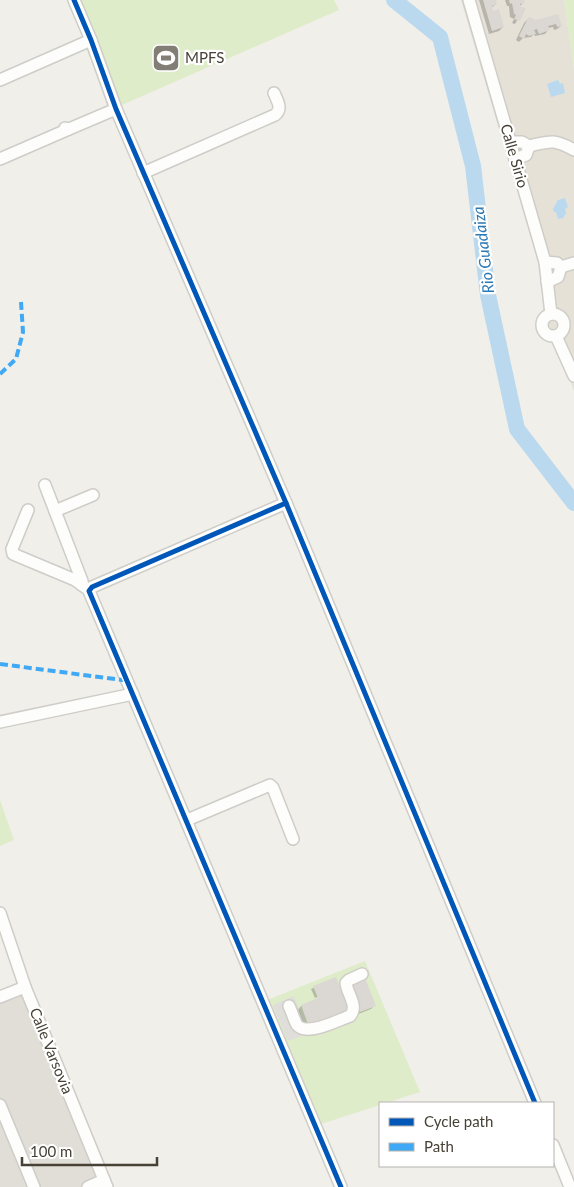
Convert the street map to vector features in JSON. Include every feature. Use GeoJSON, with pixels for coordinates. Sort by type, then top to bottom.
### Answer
{"type":"FeatureCollection","features":[{"type":"Feature","properties":{"kind":"street"},"geometry":{"type":"LineString","coordinates":[[74,0],[116,109],[286,503],[535,1102]]}},
{"type":"Feature","properties":{"kind":"street","name":"Calle Sirio"},"geometry":{"type":"LineString","coordinates":[[469,0],[545,262],[551,314],[542,322],[542,328],[550,336],[556,336],[574,376]]}},
{"type":"Feature","properties":{"kind":"street"},"geometry":{"type":"LineString","coordinates":[[0,80],[91,40]]}},
{"type":"Feature","properties":{"kind":"street"},"geometry":{"type":"LineString","coordinates":[[143,173],[276,115],[280,108],[274,93]]}},
{"type":"Feature","properties":{"kind":"street"},"geometry":{"type":"LineString","coordinates":[[0,159],[67,128],[116,109]]}},
{"type":"Feature","properties":{"kind":"street"},"geometry":{"type":"LineString","coordinates":[[511,142],[522,142],[529,146],[552,141],[560,142],[574,150]]}},
{"type":"Feature","properties":{"kind":"street"},"geometry":{"type":"LineString","coordinates":[[515,158],[526,155],[529,146]]}},
{"type":"Feature","properties":{"kind":"street"},"geometry":{"type":"LineString","coordinates":[[545,262],[557,263],[561,267]]}},
{"type":"Feature","properties":{"kind":"street"},"geometry":{"type":"LineString","coordinates":[[561,267],[574,264]]}},
{"type":"Feature","properties":{"kind":"street"},"geometry":{"type":"LineString","coordinates":[[547,282],[558,277],[561,267]]}},
{"type":"Feature","properties":{"kind":"street"},"geometry":{"type":"LineString","coordinates":[[45,485],[82,581],[133,694],[341,1187]]}},
{"type":"Feature","properties":{"kind":"street"},"geometry":{"type":"LineString","coordinates":[[55,511],[93,495]]}},
{"type":"Feature","properties":{"kind":"street"},"geometry":{"type":"LineString","coordinates":[[28,510],[12,549],[13,554],[75,580],[85,587],[91,587],[286,503]]}},
{"type":"Feature","properties":{"kind":"street"},"geometry":{"type":"LineString","coordinates":[[0,722],[133,694]]}},
{"type":"Feature","properties":{"kind":"street"},"geometry":{"type":"LineString","coordinates":[[186,820],[270,785],[273,788],[293,839]]}},
{"type":"Feature","properties":{"kind":"street","name":"Calle Varsovia"},"geometry":{"type":"LineString","coordinates":[[0,914],[25,987],[106,1184]]}},
{"type":"Feature","properties":{"kind":"street"},"geometry":{"type":"LineString","coordinates":[[290,1006],[298,1025],[305,1030],[314,1029],[350,1016],[354,1012],[354,1008],[346,983],[362,974]]}},
{"type":"Feature","properties":{"kind":"street"},"geometry":{"type":"LineString","coordinates":[[0,997],[25,987]]}},
{"type":"Feature","properties":{"kind":"street"},"geometry":{"type":"LineString","coordinates":[[0,1105],[34,1187]]}},
{"type":"Feature","properties":{"kind":"street"},"geometry":{"type":"LineString","coordinates":[[554,1147],[570,1187]]}},
{"type":"Feature","properties":{"kind":"street"},"geometry":{"type":"LineString","coordinates":[[88,1187],[106,1184]]}},
{"type":"Feature","properties":{"kind":"shaded area"},"geometry":{"type":"Polygon","coordinates":[[[461,0],[564,0],[574,70],[574,391],[544,312],[540,268],[461,0]]]}},
{"type":"Feature","properties":{"kind":"shaded area"},"geometry":{"type":"Polygon","coordinates":[[[25,987],[107,1187],[0,1187],[0,997],[25,987]]]}},
{"type":"Feature","properties":{"kind":"shaded area"},"geometry":{"type":"Polygon","coordinates":[[[294,996],[309,1033],[288,1041],[273,1005],[294,996]]]}},
{"type":"Feature","properties":{"kind":"green space","name":"MPFS"},"geometry":{"type":"Polygon","coordinates":[[[77,0],[334,0],[339,10],[122,105],[77,0]]]}},
{"type":"Feature","properties":{"kind":"green space"},"geometry":{"type":"Polygon","coordinates":[[[564,0],[574,0],[574,70],[564,0]]]}},
{"type":"Feature","properties":{"kind":"green space"},"geometry":{"type":"Polygon","coordinates":[[[0,800],[14,840],[0,846],[0,800]]]}},
{"type":"Feature","properties":{"kind":"green space"},"geometry":{"type":"Polygon","coordinates":[[[365,961],[420,1092],[389,1102],[379,1102],[379,1105],[318,1125],[267,1000],[365,961]]]}},
{"type":"Feature","properties":{"kind":"water"},"geometry":{"type":"Polygon","coordinates":[[[558,80],[560,84],[563,83],[565,93],[551,97],[547,84],[558,80]]]}},
{"type":"Feature","properties":{"kind":"water"},"geometry":{"type":"Polygon","coordinates":[[[565,198],[568,207],[565,209],[566,213],[563,218],[558,219],[553,209],[558,200],[565,198]]]}},
{"type":"Feature","properties":{"kind":"building"},"geometry":{"type":"Polygon","coordinates":[[[483,0],[496,0],[497,4],[492,6],[493,11],[499,9],[504,27],[492,31],[483,0]]]}},
{"type":"Feature","properties":{"kind":"building"},"geometry":{"type":"Polygon","coordinates":[[[509,0],[524,0],[525,3],[520,4],[521,7],[526,8],[520,21],[514,19],[516,15],[509,0]]]}},
{"type":"Feature","properties":{"kind":"building"},"geometry":{"type":"Polygon","coordinates":[[[558,14],[562,26],[557,27],[556,24],[548,26],[550,30],[539,34],[537,29],[534,30],[536,34],[529,36],[526,34],[524,39],[519,36],[528,18],[536,20],[558,14]]]}},
{"type":"Feature","properties":{"kind":"building"},"geometry":{"type":"Polygon","coordinates":[[[336,977],[349,1011],[309,1027],[301,1005],[318,998],[313,986],[336,977]]]}},
{"type":"Feature","properties":{"kind":"building"},"geometry":{"type":"Polygon","coordinates":[[[366,980],[376,1006],[360,1012],[350,986],[366,980]]]}},
{"type":"Feature","properties":{"kind":"waterway","name":"Rio Guadaiza"},"geometry":{"type":"LineString","coordinates":[[394,0],[440,37],[473,166],[488,295],[517,429],[574,503]]}},
{"type":"Feature","properties":{"kind":"marked path"},"geometry":{"type":"LineString","coordinates":[[0,374],[16,359],[23,332],[21,302]]}},
{"type":"Feature","properties":{"kind":"marked path"},"geometry":{"type":"LineString","coordinates":[[0,664],[126,679]]}},
{"type":"Feature","properties":{"kind":"cycle path"},"geometry":{"type":"LineString","coordinates":[[74,0],[116,109],[286,503],[535,1102]]}},
{"type":"Feature","properties":{"kind":"cycle path"},"geometry":{"type":"LineString","coordinates":[[286,503],[92,587],[89,591],[341,1187]]}},
{"type":"Feature","properties":{"kind":"place","name":"MPFS"},"geometry":{"type":"Point","coordinates":[166,58]}}]}
